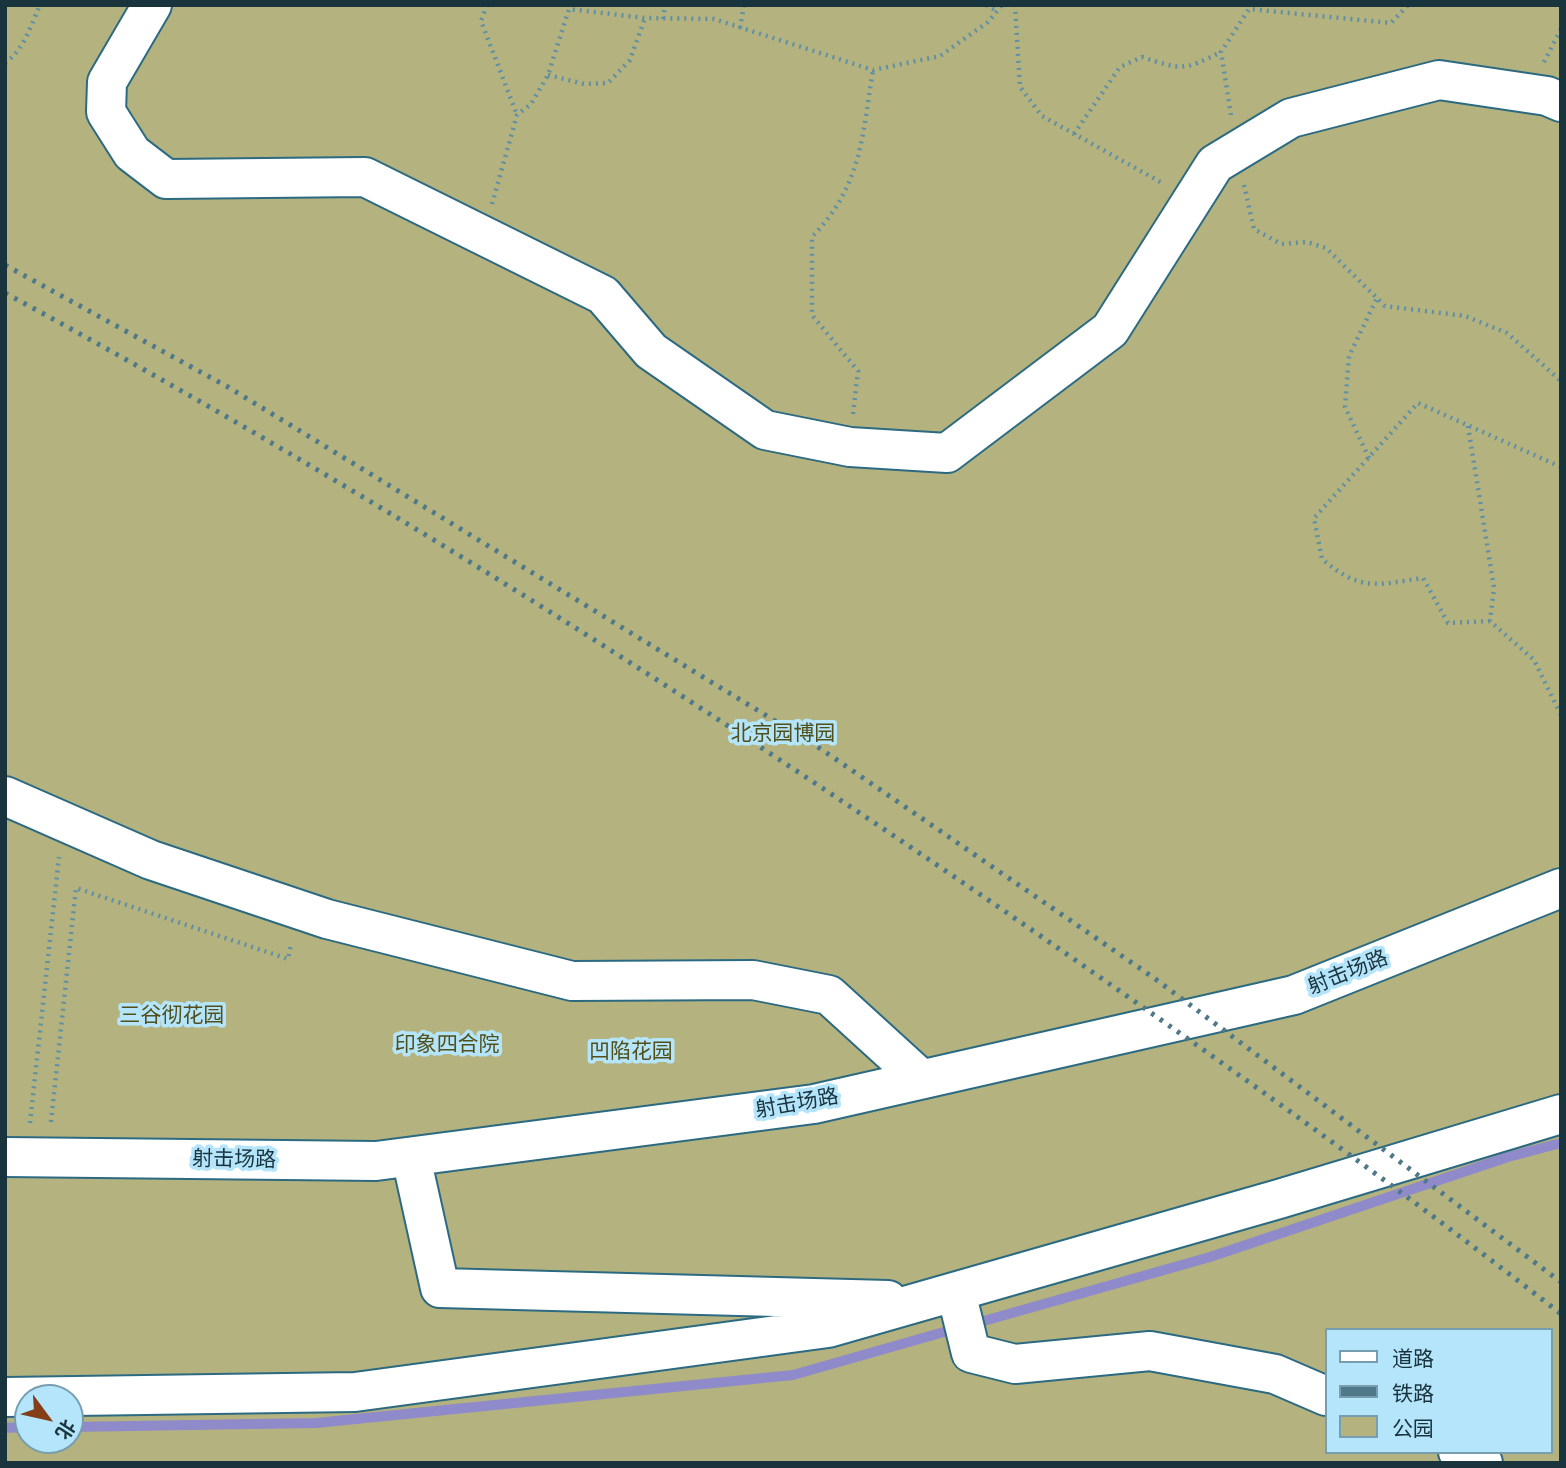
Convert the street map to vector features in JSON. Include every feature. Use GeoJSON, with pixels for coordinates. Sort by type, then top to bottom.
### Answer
{"type":"FeatureCollection","features":[{"type":"Feature","properties":{"kind":"street"},"geometry":{"type":"LineString","coordinates":[[152,5],[107,82],[106,111],[132,153],[166,179],[365,177],[603,295],[651,351],[765,430],[850,447],[947,453],[1110,330],[1215,164],[1291,118],[1439,80],[1547,96],[1561,102]]}},
{"type":"Feature","properties":{"kind":"street"},"geometry":{"type":"LineString","coordinates":[[5,796],[150,860],[300,909],[572,981],[753,980],[829,995],[920,1078]]}},
{"type":"Feature","properties":{"kind":"street","name":"射击场路"},"geometry":{"type":"LineString","coordinates":[[16,1158],[376,1161],[814,1104],[1294,995],[1561,888]]}},
{"type":"Feature","properties":{"kind":"street"},"geometry":{"type":"LineString","coordinates":[[5,1397],[355,1392],[828,1328],[1561,1114]]}},
{"type":"Feature","properties":{"kind":"street"},"geometry":{"type":"LineString","coordinates":[[411,1157],[440,1288],[941,1297]]}},
{"type":"Feature","properties":{"kind":"street"},"geometry":{"type":"LineString","coordinates":[[941,1297],[971,1353],[1014,1364],[1150,1351],[1275,1374],[1324,1395]]}},
{"type":"Feature","properties":{"kind":"street"},"geometry":{"type":"LineString","coordinates":[[1463,1454],[1483,1463]]}},
{"type":"Feature","properties":{"kind":"path"},"geometry":{"type":"LineString","coordinates":[[5,63],[13,58],[26,37],[40,5]]}},
{"type":"Feature","properties":{"kind":"path"},"geometry":{"type":"LineString","coordinates":[[484,236],[517,115],[481,21],[487,5]]}},
{"type":"Feature","properties":{"kind":"path"},"geometry":{"type":"LineString","coordinates":[[663,19],[665,5]]}},
{"type":"Feature","properties":{"kind":"path"},"geometry":{"type":"LineString","coordinates":[[740,28],[744,5]]}},
{"type":"Feature","properties":{"kind":"path"},"geometry":{"type":"LineString","coordinates":[[986,5],[997,11]]}},
{"type":"Feature","properties":{"kind":"path"},"geometry":{"type":"LineString","coordinates":[[517,115],[531,104],[548,75],[569,7],[645,18],[713,19],[873,70],[940,57],[988,22],[1002,5]]}},
{"type":"Feature","properties":{"kind":"path"},"geometry":{"type":"LineString","coordinates":[[1015,5],[1020,87],[1042,116],[1193,199]]}},
{"type":"Feature","properties":{"kind":"path"},"geometry":{"type":"LineString","coordinates":[[1074,134],[1119,67],[1142,57],[1178,69],[1195,65],[1221,52],[1249,9],[1391,23],[1408,5]]}},
{"type":"Feature","properties":{"kind":"path"},"geometry":{"type":"LineString","coordinates":[[548,75],[584,84],[608,83],[631,60],[645,18]]}},
{"type":"Feature","properties":{"kind":"path"},"geometry":{"type":"LineString","coordinates":[[1221,52],[1237,150],[1254,229],[1281,244],[1307,242],[1326,248],[1385,306],[1465,316],[1507,333],[1561,381]]}},
{"type":"Feature","properties":{"kind":"path"},"geometry":{"type":"LineString","coordinates":[[850,447],[858,371],[812,315],[811,250],[812,237],[834,214],[857,167],[873,70]]}},
{"type":"Feature","properties":{"kind":"path"},"geometry":{"type":"LineString","coordinates":[[1369,458],[1345,407],[1349,356],[1377,298]]}},
{"type":"Feature","properties":{"kind":"path"},"geometry":{"type":"LineString","coordinates":[[1561,467],[1418,403],[1314,518],[1322,559],[1344,577],[1373,586],[1423,578],[1448,623],[1490,621],[1534,660],[1561,715]]}},
{"type":"Feature","properties":{"kind":"path"},"geometry":{"type":"LineString","coordinates":[[1468,425],[1494,589],[1490,621]]}},
{"type":"Feature","properties":{"kind":"path"},"geometry":{"type":"LineString","coordinates":[[16,1158],[63,821]]}},
{"type":"Feature","properties":{"kind":"path"},"geometry":{"type":"LineString","coordinates":[[51,1126],[76,888],[288,959],[300,909]]}},
{"type":"Feature","properties":{"kind":"green space","name":"北京园博园"},"geometry":{"type":"Polygon","coordinates":[[[5,5],[1561,5],[1561,1463],[5,1463],[5,5]]]}},
{"type":"Feature","properties":{"kind":"waterway"},"geometry":{"type":"LineString","coordinates":[[973,1324],[1210,1257],[1508,1157],[1561,1143]]}},
{"type":"Feature","properties":{"kind":"waterway"},"geometry":{"type":"LineString","coordinates":[[84,1427],[316,1423],[793,1375],[958,1328]]}},
{"type":"Feature","properties":{"kind":"waterway"},"geometry":{"type":"LineString","coordinates":[[5,1428],[14,1428]]}},
{"type":"Feature","properties":{"kind":"railway"},"geometry":{"type":"LineString","coordinates":[[5,265],[228,387],[821,749],[1154,978],[1561,1282]]}},
{"type":"Feature","properties":{"kind":"railway"},"geometry":{"type":"LineString","coordinates":[[5,293],[260,436],[386,511],[511,587],[757,745],[1000,908],[1213,1057],[1354,1158],[1561,1314]]}},
{"type":"Feature","properties":{"kind":"park label","name":"三谷彻花园"},"geometry":{"type":"Point","coordinates":[172,1016]}},
{"type":"Feature","properties":{"kind":"park label","name":"印象四合院"},"geometry":{"type":"Point","coordinates":[447,1045]}},
{"type":"Feature","properties":{"kind":"park label","name":"凹陷花园"},"geometry":{"type":"Point","coordinates":[631,1052]}}]}
